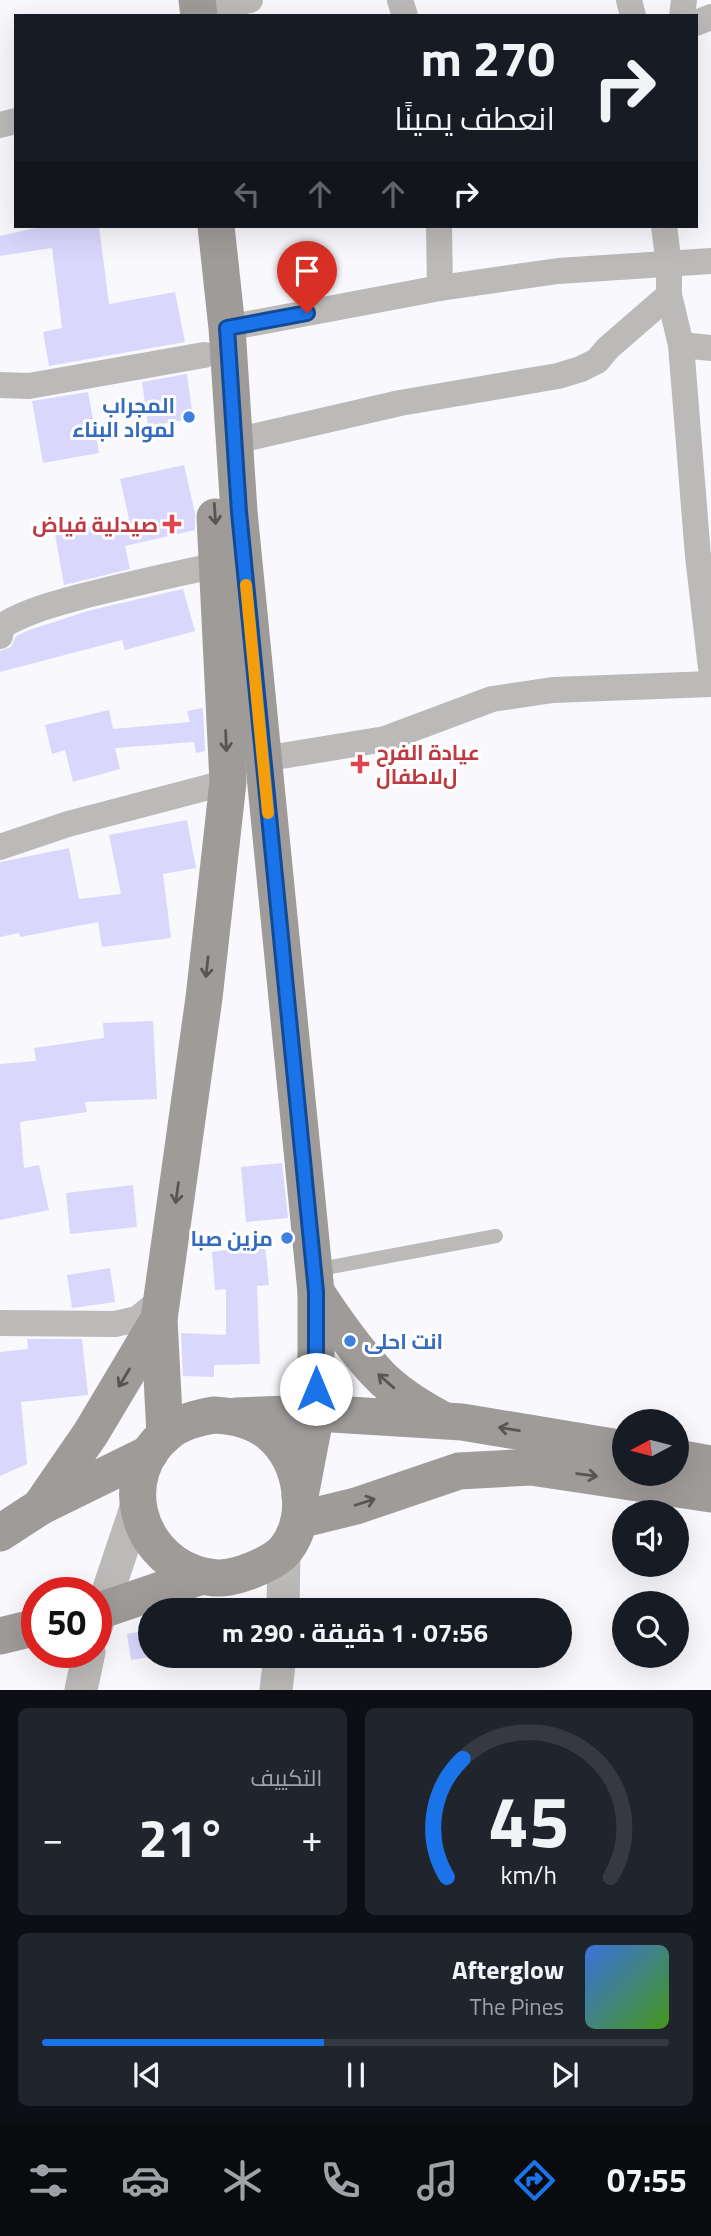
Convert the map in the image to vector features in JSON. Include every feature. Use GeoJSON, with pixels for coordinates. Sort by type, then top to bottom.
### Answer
{"type":"FeatureCollection","features":[{"type":"Feature","properties":{"kind":"main road"},"geometry":{"type":"LineString","coordinates":[[196,228],[215,342],[235,441],[239,512],[315,1281],[316,1413],[295,1522],[254,1570],[228,1578],[202,1576],[178,1567],[158,1551],[144,1529],[138,1504],[140,1474],[157,1444],[161,1308],[204,998],[228,782],[218,565],[215,342],[216,228]]}},
{"type":"Feature","properties":{"kind":"main road"},"geometry":{"type":"LineString","coordinates":[[315,1281],[337,1322],[380,1376],[415,1405],[442,1420]]}},
{"type":"Feature","properties":{"kind":"main road"},"geometry":{"type":"LineString","coordinates":[[40,1507],[91,1433],[161,1308]]}},
{"type":"Feature","properties":{"kind":"main road"},"geometry":{"type":"LineString","coordinates":[[0,1532],[40,1507],[157,1444],[180,1424],[214,1415],[316,1413],[442,1420],[612,1447]]}},
{"type":"Feature","properties":{"kind":"main road"},"geometry":{"type":"LineString","coordinates":[[232,1416],[254,1423],[273,1435],[288,1453],[297,1474],[295,1522]]}},
{"type":"Feature","properties":{"kind":"main road"},"geometry":{"type":"LineString","coordinates":[[690,1460],[711,1464]]}},
{"type":"Feature","properties":{"kind":"main road"},"geometry":{"type":"LineString","coordinates":[[295,1522],[356,1506],[459,1471],[531,1467],[711,1494]]}},
{"type":"Feature","properties":{"kind":"main road"},"geometry":{"type":"LineString","coordinates":[[112,1611],[202,1576]]}},
{"type":"Feature","properties":{"kind":"main road"},"geometry":{"type":"LineString","coordinates":[[0,1636],[21,1631]]}},
{"type":"Feature","properties":{"kind":"street"},"geometry":{"type":"LineString","coordinates":[[189,9],[250,0]]}},
{"type":"Feature","properties":{"kind":"street"},"geometry":{"type":"LineString","coordinates":[[439,228],[440,288]]}},
{"type":"Feature","properties":{"kind":"street"},"geometry":{"type":"LineString","coordinates":[[664,228],[669,265],[669,295],[681,345],[698,556],[711,668]]}},
{"type":"Feature","properties":{"kind":"street"},"geometry":{"type":"LineString","coordinates":[[0,385],[29,386],[440,288],[558,271],[711,261]]}},
{"type":"Feature","properties":{"kind":"street"},"geometry":{"type":"LineString","coordinates":[[235,441],[400,403],[558,376],[582,369],[597,361],[608,348],[669,295]]}},
{"type":"Feature","properties":{"kind":"street"},"geometry":{"type":"LineString","coordinates":[[681,345],[711,348]]}},
{"type":"Feature","properties":{"kind":"street"},"geometry":{"type":"LineString","coordinates":[[0,636],[2,626],[8,622],[45,608],[131,583],[218,565]]}},
{"type":"Feature","properties":{"kind":"street"},"geometry":{"type":"LineString","coordinates":[[263,759],[385,739],[492,699],[553,690],[711,684]]}},
{"type":"Feature","properties":{"kind":"street"},"geometry":{"type":"LineString","coordinates":[[0,847],[68,824],[228,782]]}},
{"type":"Feature","properties":{"kind":"street"},"geometry":{"type":"LineString","coordinates":[[0,1323],[115,1324],[137,1319],[161,1308]]}},
{"type":"Feature","properties":{"kind":"street"},"geometry":{"type":"LineString","coordinates":[[112,1577],[138,1504]]}},
{"type":"Feature","properties":{"kind":"street"},"geometry":{"type":"LineString","coordinates":[[285,1598],[295,1522]]}},
{"type":"Feature","properties":{"kind":"street"},"geometry":{"type":"LineString","coordinates":[[81,1690],[86,1668]]}},
{"type":"Feature","properties":{"kind":"street"},"geometry":{"type":"LineString","coordinates":[[276,1690],[279,1668]]}},
{"type":"Feature","properties":{"kind":"lane"},"geometry":{"type":"LineString","coordinates":[[315,1281],[496,1236]]}},
{"type":"Feature","properties":{"kind":"building"},"geometry":{"type":"Polygon","coordinates":[[[35,228],[99,228],[109,304],[175,292],[185,342],[49,366],[43,332],[62,328],[52,248],[0,256],[0,236],[35,228]]]}},
{"type":"Feature","properties":{"kind":"building"},"geometry":{"type":"Polygon","coordinates":[[[187,374],[193,419],[148,426],[142,382],[187,374]]]}},
{"type":"Feature","properties":{"kind":"building"},"geometry":{"type":"Polygon","coordinates":[[[88,392],[99,453],[43,463],[32,401],[88,392]]]}},
{"type":"Feature","properties":{"kind":"building"},"geometry":{"type":"Polygon","coordinates":[[[184,465],[195,513],[195,530],[125,546],[130,569],[64,585],[55,534],[129,519],[120,479],[184,465]]]}},
{"type":"Feature","properties":{"kind":"building"},"geometry":{"type":"Polygon","coordinates":[[[183,589],[195,631],[125,650],[122,640],[0,672],[0,651],[11,647],[16,636],[29,630],[91,610],[183,589]]]}},
{"type":"Feature","properties":{"kind":"building"},"geometry":{"type":"Polygon","coordinates":[[[203,708],[205,751],[196,753],[194,742],[115,748],[120,769],[73,782],[65,750],[52,754],[45,725],[109,710],[113,729],[190,722],[187,711],[203,708]]]}},
{"type":"Feature","properties":{"kind":"building"},"geometry":{"type":"Polygon","coordinates":[[[187,820],[196,868],[163,874],[171,938],[102,947],[98,922],[20,937],[19,933],[0,937],[0,862],[69,848],[79,899],[121,894],[109,835],[187,820]]]}},
{"type":"Feature","properties":{"kind":"building"},"geometry":{"type":"Polygon","coordinates":[[[153,1021],[157,1099],[85,1102],[87,1112],[20,1122],[24,1168],[39,1165],[49,1210],[0,1220],[0,1064],[36,1061],[34,1048],[104,1038],[103,1023],[153,1021]]]}},
{"type":"Feature","properties":{"kind":"building"},"geometry":{"type":"Polygon","coordinates":[[[282,1163],[288,1218],[246,1222],[241,1167],[282,1163]]]}},
{"type":"Feature","properties":{"kind":"building"},"geometry":{"type":"Polygon","coordinates":[[[133,1185],[137,1227],[70,1234],[66,1193],[133,1185]]]}},
{"type":"Feature","properties":{"kind":"building"},"geometry":{"type":"Polygon","coordinates":[[[264,1235],[269,1285],[257,1286],[260,1364],[214,1365],[214,1377],[183,1376],[181,1333],[226,1335],[226,1289],[215,1290],[212,1252],[227,1250],[225,1239],[264,1235]]]}},
{"type":"Feature","properties":{"kind":"building"},"geometry":{"type":"Polygon","coordinates":[[[110,1268],[115,1302],[72,1308],[67,1275],[110,1268]]]}},
{"type":"Feature","properties":{"kind":"building"},"geometry":{"type":"Polygon","coordinates":[[[27,1339],[82,1339],[88,1395],[21,1402],[27,1464],[0,1476],[0,1352],[28,1349],[27,1339]]]}},
{"type":"Feature","properties":{"kind":"building"},"geometry":{"type":"Polygon","coordinates":[[[138,1632],[138,1659],[131,1660],[127,1634],[138,1632]]]}},
{"type":"Feature","properties":{"kind":"slow traffic"},"geometry":{"type":"LineString","coordinates":[[246,585],[268,813]]}},
{"type":"Feature","properties":{"kind":"place","name":"المجراب لمواد البناء"},"geometry":{"type":"Point","coordinates":[189,417]}},
{"type":"Feature","properties":{"kind":"place","name":"صيدلية فياض"},"geometry":{"type":"Point","coordinates":[172,524]}},
{"type":"Feature","properties":{"kind":"place","name":"عيادة الفرح لﻻطفال"},"geometry":{"type":"Point","coordinates":[360,764]}},
{"type":"Feature","properties":{"kind":"place","name":"مزين صبا"},"geometry":{"type":"Point","coordinates":[287,1238]}},
{"type":"Feature","properties":{"kind":"place","name":"انت احلى"},"geometry":{"type":"Point","coordinates":[350,1341]}},
{"type":"Feature","properties":{"kind":"route"},"geometry":{"type":"LineString","coordinates":[[307,313],[227,328],[239,512],[316,1292],[316,1389]]}}]}
